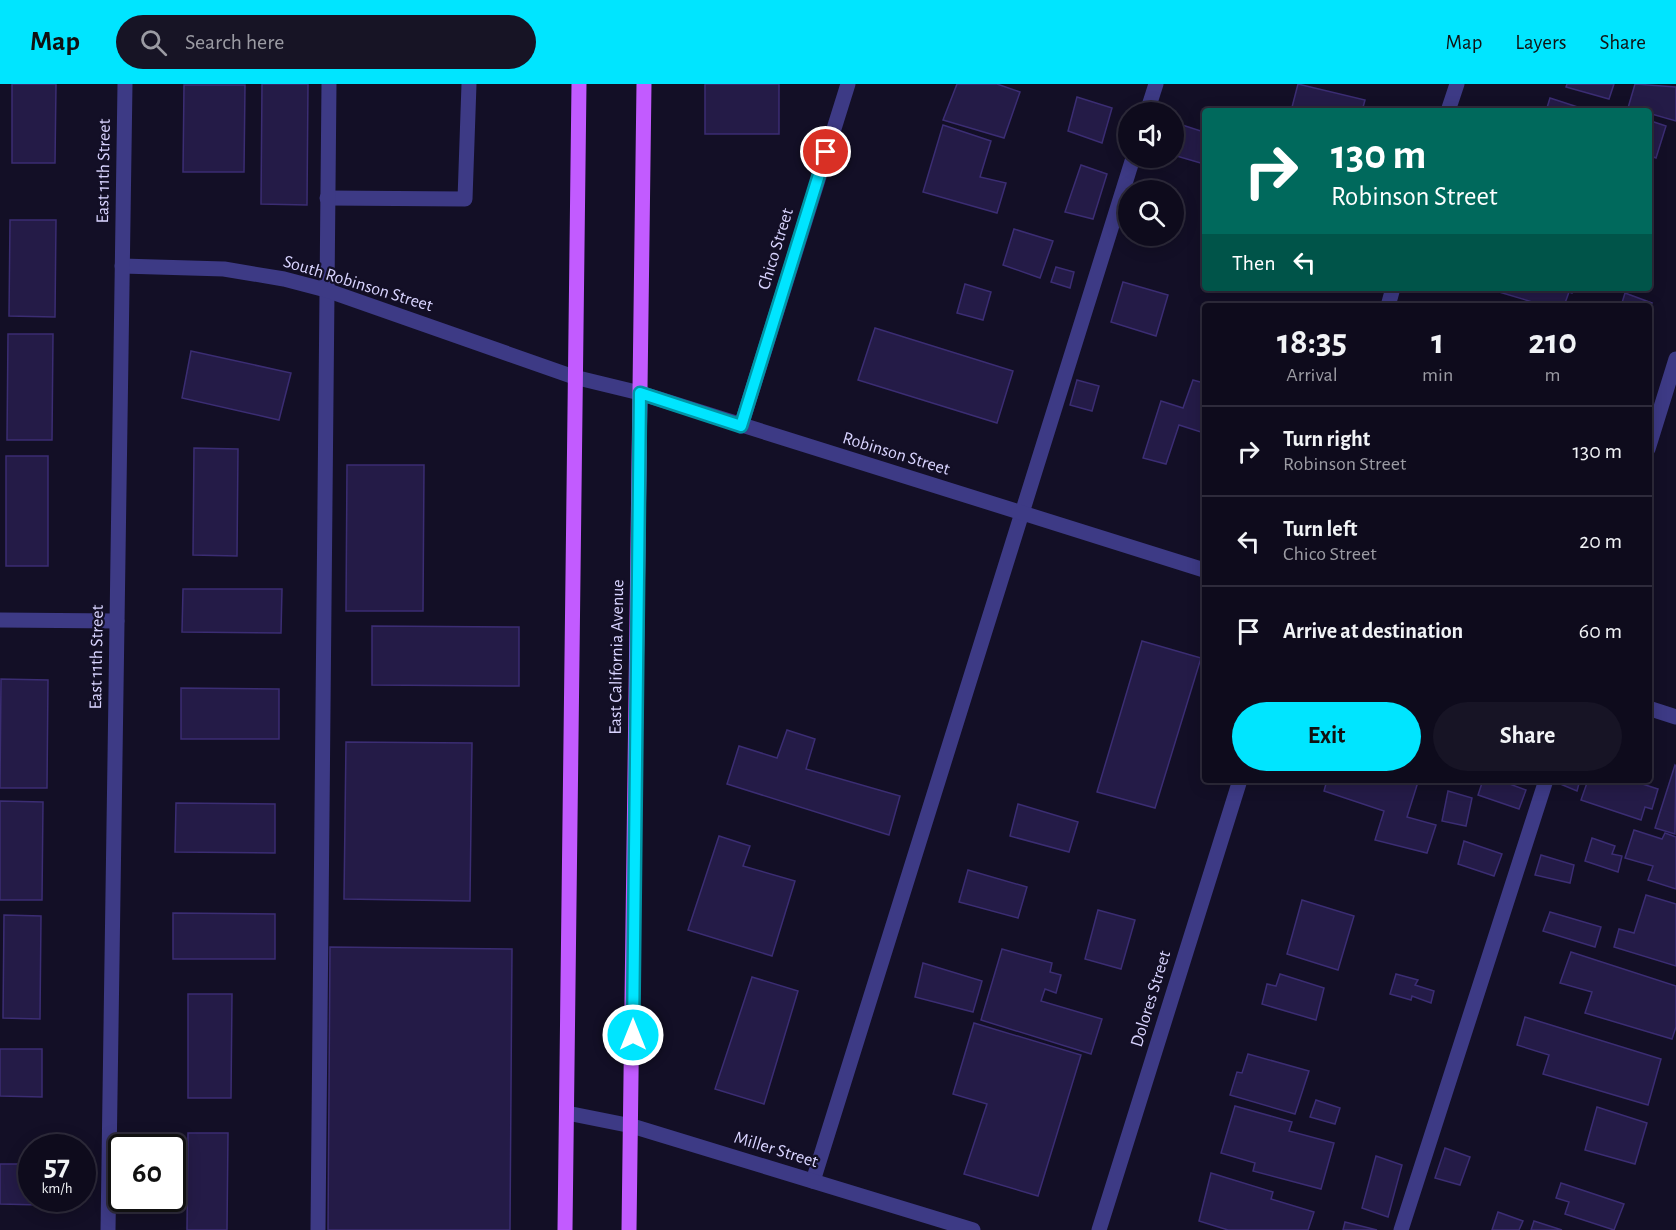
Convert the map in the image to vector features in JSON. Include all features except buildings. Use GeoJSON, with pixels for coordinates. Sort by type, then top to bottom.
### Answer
{"type":"FeatureCollection","features":[{"type":"Feature","properties":{"kind":"main road"},"geometry":{"type":"LineString","coordinates":[[565,1230],[579,84]]}},
{"type":"Feature","properties":{"kind":"main road","name":"East California Avenue"},"geometry":{"type":"LineString","coordinates":[[629,1230],[644,84]]}},
{"type":"Feature","properties":{"kind":"street","name":"East 11th Street"},"geometry":{"type":"LineString","coordinates":[[108,1230],[125,84]]}},
{"type":"Feature","properties":{"kind":"street"},"geometry":{"type":"LineString","coordinates":[[318,1230],[328,84]]}},
{"type":"Feature","properties":{"kind":"street"},"geometry":{"type":"LineString","coordinates":[[327,198],[465,199],[469,84]]}},
{"type":"Feature","properties":{"kind":"street","name":"Chico Street"},"geometry":{"type":"LineString","coordinates":[[741,426],[848,84]]}},
{"type":"Feature","properties":{"kind":"street"},"geometry":{"type":"LineString","coordinates":[[1150,102],[1156,84]]}},
{"type":"Feature","properties":{"kind":"street"},"geometry":{"type":"LineString","coordinates":[[1449,108],[1457,84]]}},
{"type":"Feature","properties":{"kind":"street"},"geometry":{"type":"LineString","coordinates":[[813,1181],[1130,168]]}},
{"type":"Feature","properties":{"kind":"street","name":"South Robinson Street"},"geometry":{"type":"LineString","coordinates":[[122,266],[224,269],[284,279],[326,290],[574,377]]}},
{"type":"Feature","properties":{"kind":"street"},"geometry":{"type":"LineString","coordinates":[[1652,436],[1676,359]]}},
{"type":"Feature","properties":{"kind":"street","name":"Robinson Street"},"geometry":{"type":"LineString","coordinates":[[574,377],[640,393],[1202,569]]}},
{"type":"Feature","properties":{"kind":"street"},"geometry":{"type":"LineString","coordinates":[[0,620],[117,621]]}},
{"type":"Feature","properties":{"kind":"street"},"geometry":{"type":"LineString","coordinates":[[1652,709],[1676,717]]}},
{"type":"Feature","properties":{"kind":"street","name":"Dolores Street"},"geometry":{"type":"LineString","coordinates":[[1099,1230],[1239,783]]}},
{"type":"Feature","properties":{"kind":"street"},"geometry":{"type":"LineString","coordinates":[[1401,1230],[1545,783]]}},
{"type":"Feature","properties":{"kind":"street","name":"Miller Street"},"geometry":{"type":"LineString","coordinates":[[567,1113],[632,1126],[973,1230]]}},
{"type":"Feature","properties":{"kind":"route"},"geometry":{"type":"LineString","coordinates":[[633,1035],[640,393],[741,426],[826,152]]}}]}
